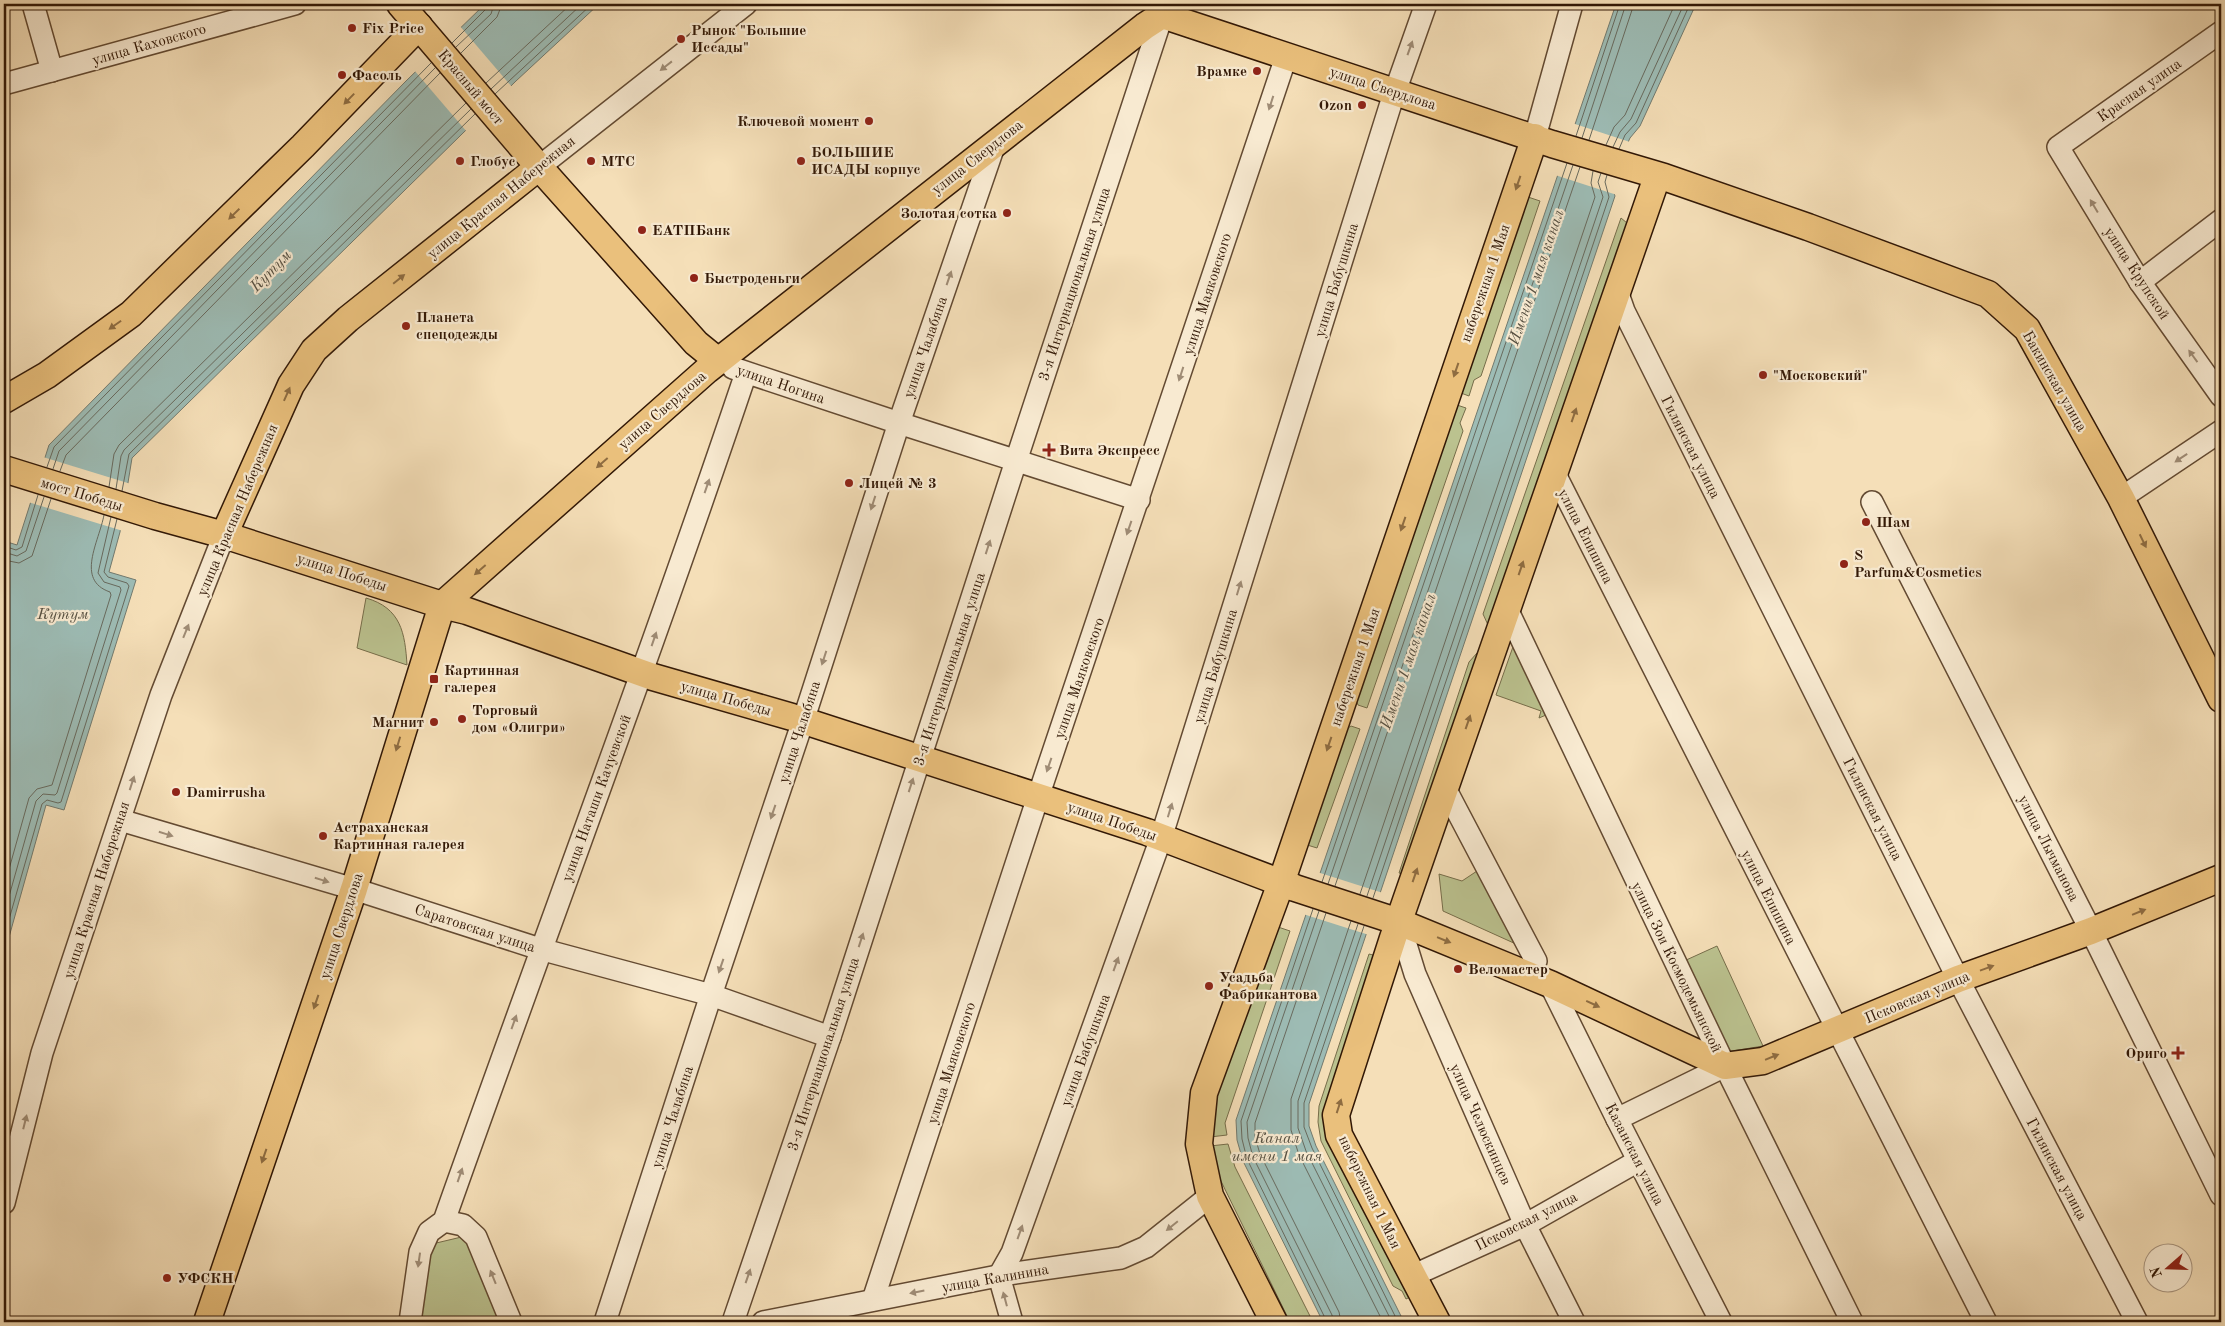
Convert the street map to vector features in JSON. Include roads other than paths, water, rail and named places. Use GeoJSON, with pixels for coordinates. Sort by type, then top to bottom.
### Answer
{"type":"FeatureCollection","features":[{"type":"Feature","properties":{"kind":"main road","name":"Красный мост"},"geometry":{"type":"LineString","coordinates":[[400,4],[510,133]]}},
{"type":"Feature","properties":{"kind":"main road","name":"улица Свердлова"},"geometry":{"type":"LineString","coordinates":[[207,1322],[354,889],[442,605],[718,361],[1164,10],[1286,57],[1648,174]]}},
{"type":"Feature","properties":{"kind":"main road"},"geometry":{"type":"LineString","coordinates":[[4,400],[47,375],[132,314],[303,146],[425,33]]}},
{"type":"Feature","properties":{"kind":"main road","name":"улица Ногина"},"geometry":{"type":"LineString","coordinates":[[510,133],[696,343],[718,361]]}},
{"type":"Feature","properties":{"kind":"main road","name":"набережная 1 Мая"},"geometry":{"type":"LineString","coordinates":[[1274,1322],[1210,1196],[1199,1144],[1204,1093],[1288,885],[1544,140]]}},
{"type":"Feature","properties":{"kind":"main road","name":"улица Красная Набережная"},"geometry":{"type":"LineString","coordinates":[[224,534],[290,385],[314,350],[348,319],[539,167]]}},
{"type":"Feature","properties":{"kind":"main road","name":"набережная 1 Мая"},"geometry":{"type":"LineString","coordinates":[[1437,1322],[1340,1134],[1336,1115],[1391,919],[1445,788],[1617,292],[1648,174]]}},
{"type":"Feature","properties":{"kind":"main road","name":"Бакинская улица"},"geometry":{"type":"LineString","coordinates":[[1648,174],[1664,177],[1808,227],[1988,294],[2027,329],[2121,498],[2221,700]]}},
{"type":"Feature","properties":{"kind":"main road","name":"мост Победы"},"geometry":{"type":"LineString","coordinates":[[5,470],[155,516]]}},
{"type":"Feature","properties":{"kind":"main road","name":"улица Победы"},"geometry":{"type":"LineString","coordinates":[[155,516],[224,534],[442,605],[467,611],[643,673],[920,758],[1161,838],[1288,885],[1391,919],[1550,984],[1725,1066]]}},
{"type":"Feature","properties":{"kind":"main road","name":"Псковская улица"},"geometry":{"type":"LineString","coordinates":[[1725,1066],[1763,1061],[1958,979],[2091,931],[2221,878]]}},
{"type":"Feature","properties":{"kind":"street"},"geometry":{"type":"LineString","coordinates":[[33,4],[52,71]]}},
{"type":"Feature","properties":{"kind":"street","name":"улица Каховского"},"geometry":{"type":"LineString","coordinates":[[4,84],[294,4]]}},
{"type":"Feature","properties":{"kind":"street","name":"улица Красная Набережная"},"geometry":{"type":"LineString","coordinates":[[539,167],[746,4]]}},
{"type":"Feature","properties":{"kind":"street","name":"улица Бабушкина"},"geometry":{"type":"LineString","coordinates":[[999,1276],[1012,1253],[1161,838],[1395,92],[1426,4]]}},
{"type":"Feature","properties":{"kind":"street","name":"набережная 1 Мая"},"geometry":{"type":"LineString","coordinates":[[1544,140],[1572,4]]}},
{"type":"Feature","properties":{"kind":"street","name":"3-я Интернациональная улица"},"geometry":{"type":"LineString","coordinates":[[733,1322],[830,1037],[1164,10]]}},
{"type":"Feature","properties":{"kind":"street","name":"Красная улица"},"geometry":{"type":"LineString","coordinates":[[2058,147],[2221,32]]}},
{"type":"Feature","properties":{"kind":"street","name":"улица Маяковского"},"geometry":{"type":"LineString","coordinates":[[873,1300],[1038,797],[1286,57]]}},
{"type":"Feature","properties":{"kind":"street","name":"улица Чалабяна"},"geometry":{"type":"LineString","coordinates":[[605,1322],[899,423],[995,143]]}},
{"type":"Feature","properties":{"kind":"street","name":"улица Крупской"},"geometry":{"type":"LineString","coordinates":[[2058,147],[2140,282],[2221,396]]}},
{"type":"Feature","properties":{"kind":"street"},"geometry":{"type":"LineString","coordinates":[[2140,282],[2221,220]]}},
{"type":"Feature","properties":{"kind":"street","name":"Гилянская улица"},"geometry":{"type":"LineString","coordinates":[[1617,292],[1624,311],[1958,979],[2137,1322]]}},
{"type":"Feature","properties":{"kind":"street","name":"улица Ногина"},"geometry":{"type":"LineString","coordinates":[[718,361],[746,373],[1139,500]]}},
{"type":"Feature","properties":{"kind":"street","name":"улица Наташи Качуевской"},"geometry":{"type":"LineString","coordinates":[[410,1322],[420,1252],[429,1232],[444,1221],[540,949],[643,673],[746,373]]}},
{"type":"Feature","properties":{"kind":"street"},"geometry":{"type":"LineString","coordinates":[[2121,498],[2221,431]]}},
{"type":"Feature","properties":{"kind":"street","name":"улица Епишина"},"geometry":{"type":"LineString","coordinates":[[1555,470],[1837,1031],[1986,1322]]}},
{"type":"Feature","properties":{"kind":"street","name":"улица Лычманова"},"geometry":{"type":"LineString","coordinates":[[1872,502],[2091,931],[2221,1195]]}},
{"type":"Feature","properties":{"kind":"street","name":"улица Красная Набережная"},"geometry":{"type":"LineString","coordinates":[[4,1203],[42,1053],[161,695],[224,534]]}},
{"type":"Feature","properties":{"kind":"street","name":"улица Зои Космодемьянской"},"geometry":{"type":"LineString","coordinates":[[1507,609],[1725,1066],[1852,1322]]}},
{"type":"Feature","properties":{"kind":"street"},"geometry":{"type":"LineString","coordinates":[[1445,788],[1536,961]]}},
{"type":"Feature","properties":{"kind":"street","name":"Саратовская улица"},"geometry":{"type":"LineString","coordinates":[[120,820],[354,889],[540,949],[711,995],[830,1037]]}},
{"type":"Feature","properties":{"kind":"street","name":"улица Челюскинцев"},"geometry":{"type":"LineString","coordinates":[[1391,919],[1525,1225],[1574,1322]]}},
{"type":"Feature","properties":{"kind":"street","name":"Казанская улица"},"geometry":{"type":"LineString","coordinates":[[1550,984],[1638,1161],[1722,1322]]}},
{"type":"Feature","properties":{"kind":"street","name":"Псковская улица"},"geometry":{"type":"LineString","coordinates":[[1617,1119],[1725,1066]]}},
{"type":"Feature","properties":{"kind":"street","name":"Псковская улица"},"geometry":{"type":"LineString","coordinates":[[1412,1276],[1525,1225],[1638,1161]]}},
{"type":"Feature","properties":{"kind":"street","name":"улица Калинина"},"geometry":{"type":"LineString","coordinates":[[763,1322],[999,1276],[1121,1258],[1146,1247],[1210,1196]]}},
{"type":"Feature","properties":{"kind":"street"},"geometry":{"type":"LineString","coordinates":[[444,1221],[463,1226],[476,1237],[511,1322]]}},
{"type":"Feature","properties":{"kind":"street"},"geometry":{"type":"LineString","coordinates":[[999,1276],[1012,1322]]}},
{"type":"Feature","properties":{"kind":"water","name":"Кутум"},"geometry":{"type":"Polygon","coordinates":[[[485,4],[599,4],[516,81],[132,458],[120,532],[109,572],[136,580],[64,810],[46,805],[4,955],[4,541],[17,545],[49,445],[406,81],[485,4]]]}},
{"type":"Feature","properties":{"kind":"water","name":"Канал имени 1 мая"},"geometry":{"type":"Polygon","coordinates":[[[1616,4],[1696,4],[1640,126],[1630,138],[1610,181],[1615,196],[1309,1104],[1309,1126],[1316,1146],[1404,1322],[1323,1322],[1243,1161],[1237,1140],[1236,1120],[1616,4]]]}},
{"type":"Feature","properties":{"kind":"place","name":"Fix Price"},"geometry":{"type":"Point","coordinates":[352,28]}},
{"type":"Feature","properties":{"kind":"place","name":"Рынок \"Большие Иссады\""},"geometry":{"type":"Point","coordinates":[681,39]}},
{"type":"Feature","properties":{"kind":"place","name":"Врамке"},"geometry":{"type":"Point","coordinates":[1257,71]}},
{"type":"Feature","properties":{"kind":"place","name":"Фасоль"},"geometry":{"type":"Point","coordinates":[342,75]}},
{"type":"Feature","properties":{"kind":"place","name":"Ozon"},"geometry":{"type":"Point","coordinates":[1362,105]}},
{"type":"Feature","properties":{"kind":"place","name":"Ключевой момент"},"geometry":{"type":"Point","coordinates":[869,121]}},
{"type":"Feature","properties":{"kind":"place","name":"Глобус"},"geometry":{"type":"Point","coordinates":[460,161]}},
{"type":"Feature","properties":{"kind":"place","name":"МТС"},"geometry":{"type":"Point","coordinates":[591,161]}},
{"type":"Feature","properties":{"kind":"place","name":"БОЛЬШИЕ ИСАДЫ корпус"},"geometry":{"type":"Point","coordinates":[801,161]}},
{"type":"Feature","properties":{"kind":"place","name":"Золотая сотка"},"geometry":{"type":"Point","coordinates":[1007,213]}},
{"type":"Feature","properties":{"kind":"place","name":"ЕАТПБанк"},"geometry":{"type":"Point","coordinates":[642,230]}},
{"type":"Feature","properties":{"kind":"place","name":"Быстроденьги"},"geometry":{"type":"Point","coordinates":[694,278]}},
{"type":"Feature","properties":{"kind":"place","name":"Планета спецодежды"},"geometry":{"type":"Point","coordinates":[406,326]}},
{"type":"Feature","properties":{"kind":"place","name":"\"Московский\""},"geometry":{"type":"Point","coordinates":[1763,375]}},
{"type":"Feature","properties":{"kind":"place","name":"Вита Экспресс"},"geometry":{"type":"Point","coordinates":[1049,450]}},
{"type":"Feature","properties":{"kind":"place","name":"Лицей № 3"},"geometry":{"type":"Point","coordinates":[849,483]}},
{"type":"Feature","properties":{"kind":"place","name":"Шам"},"geometry":{"type":"Point","coordinates":[1866,522]}},
{"type":"Feature","properties":{"kind":"place","name":"S Parfum&Cosmetics"},"geometry":{"type":"Point","coordinates":[1844,564]}},
{"type":"Feature","properties":{"kind":"place","name":"Картинная галерея"},"geometry":{"type":"Point","coordinates":[434,679]}},
{"type":"Feature","properties":{"kind":"place","name":"Торговый дом «Олигри»"},"geometry":{"type":"Point","coordinates":[462,719]}},
{"type":"Feature","properties":{"kind":"place","name":"Магнит"},"geometry":{"type":"Point","coordinates":[434,722]}},
{"type":"Feature","properties":{"kind":"place","name":"Damirrusha"},"geometry":{"type":"Point","coordinates":[176,792]}},
{"type":"Feature","properties":{"kind":"place","name":"Астраханская Картинная галерея"},"geometry":{"type":"Point","coordinates":[323,836]}},
{"type":"Feature","properties":{"kind":"place","name":"Веломастер"},"geometry":{"type":"Point","coordinates":[1458,969]}},
{"type":"Feature","properties":{"kind":"place","name":"Усадьба Фабрикантова"},"geometry":{"type":"Point","coordinates":[1209,986]}},
{"type":"Feature","properties":{"kind":"place","name":"Ориго"},"geometry":{"type":"Point","coordinates":[2178,1053]}},
{"type":"Feature","properties":{"kind":"place","name":"УФСКН"},"geometry":{"type":"Point","coordinates":[167,1278]}},
{"type":"Feature","properties":{"kind":"water label","name":"Имени 1 мая канал"},"geometry":{"type":"Point","coordinates":[1535,277]}},
{"type":"Feature","properties":{"kind":"water label","name":"Имени 1 мая канал"},"geometry":{"type":"Point","coordinates":[1407,661]}}]}
